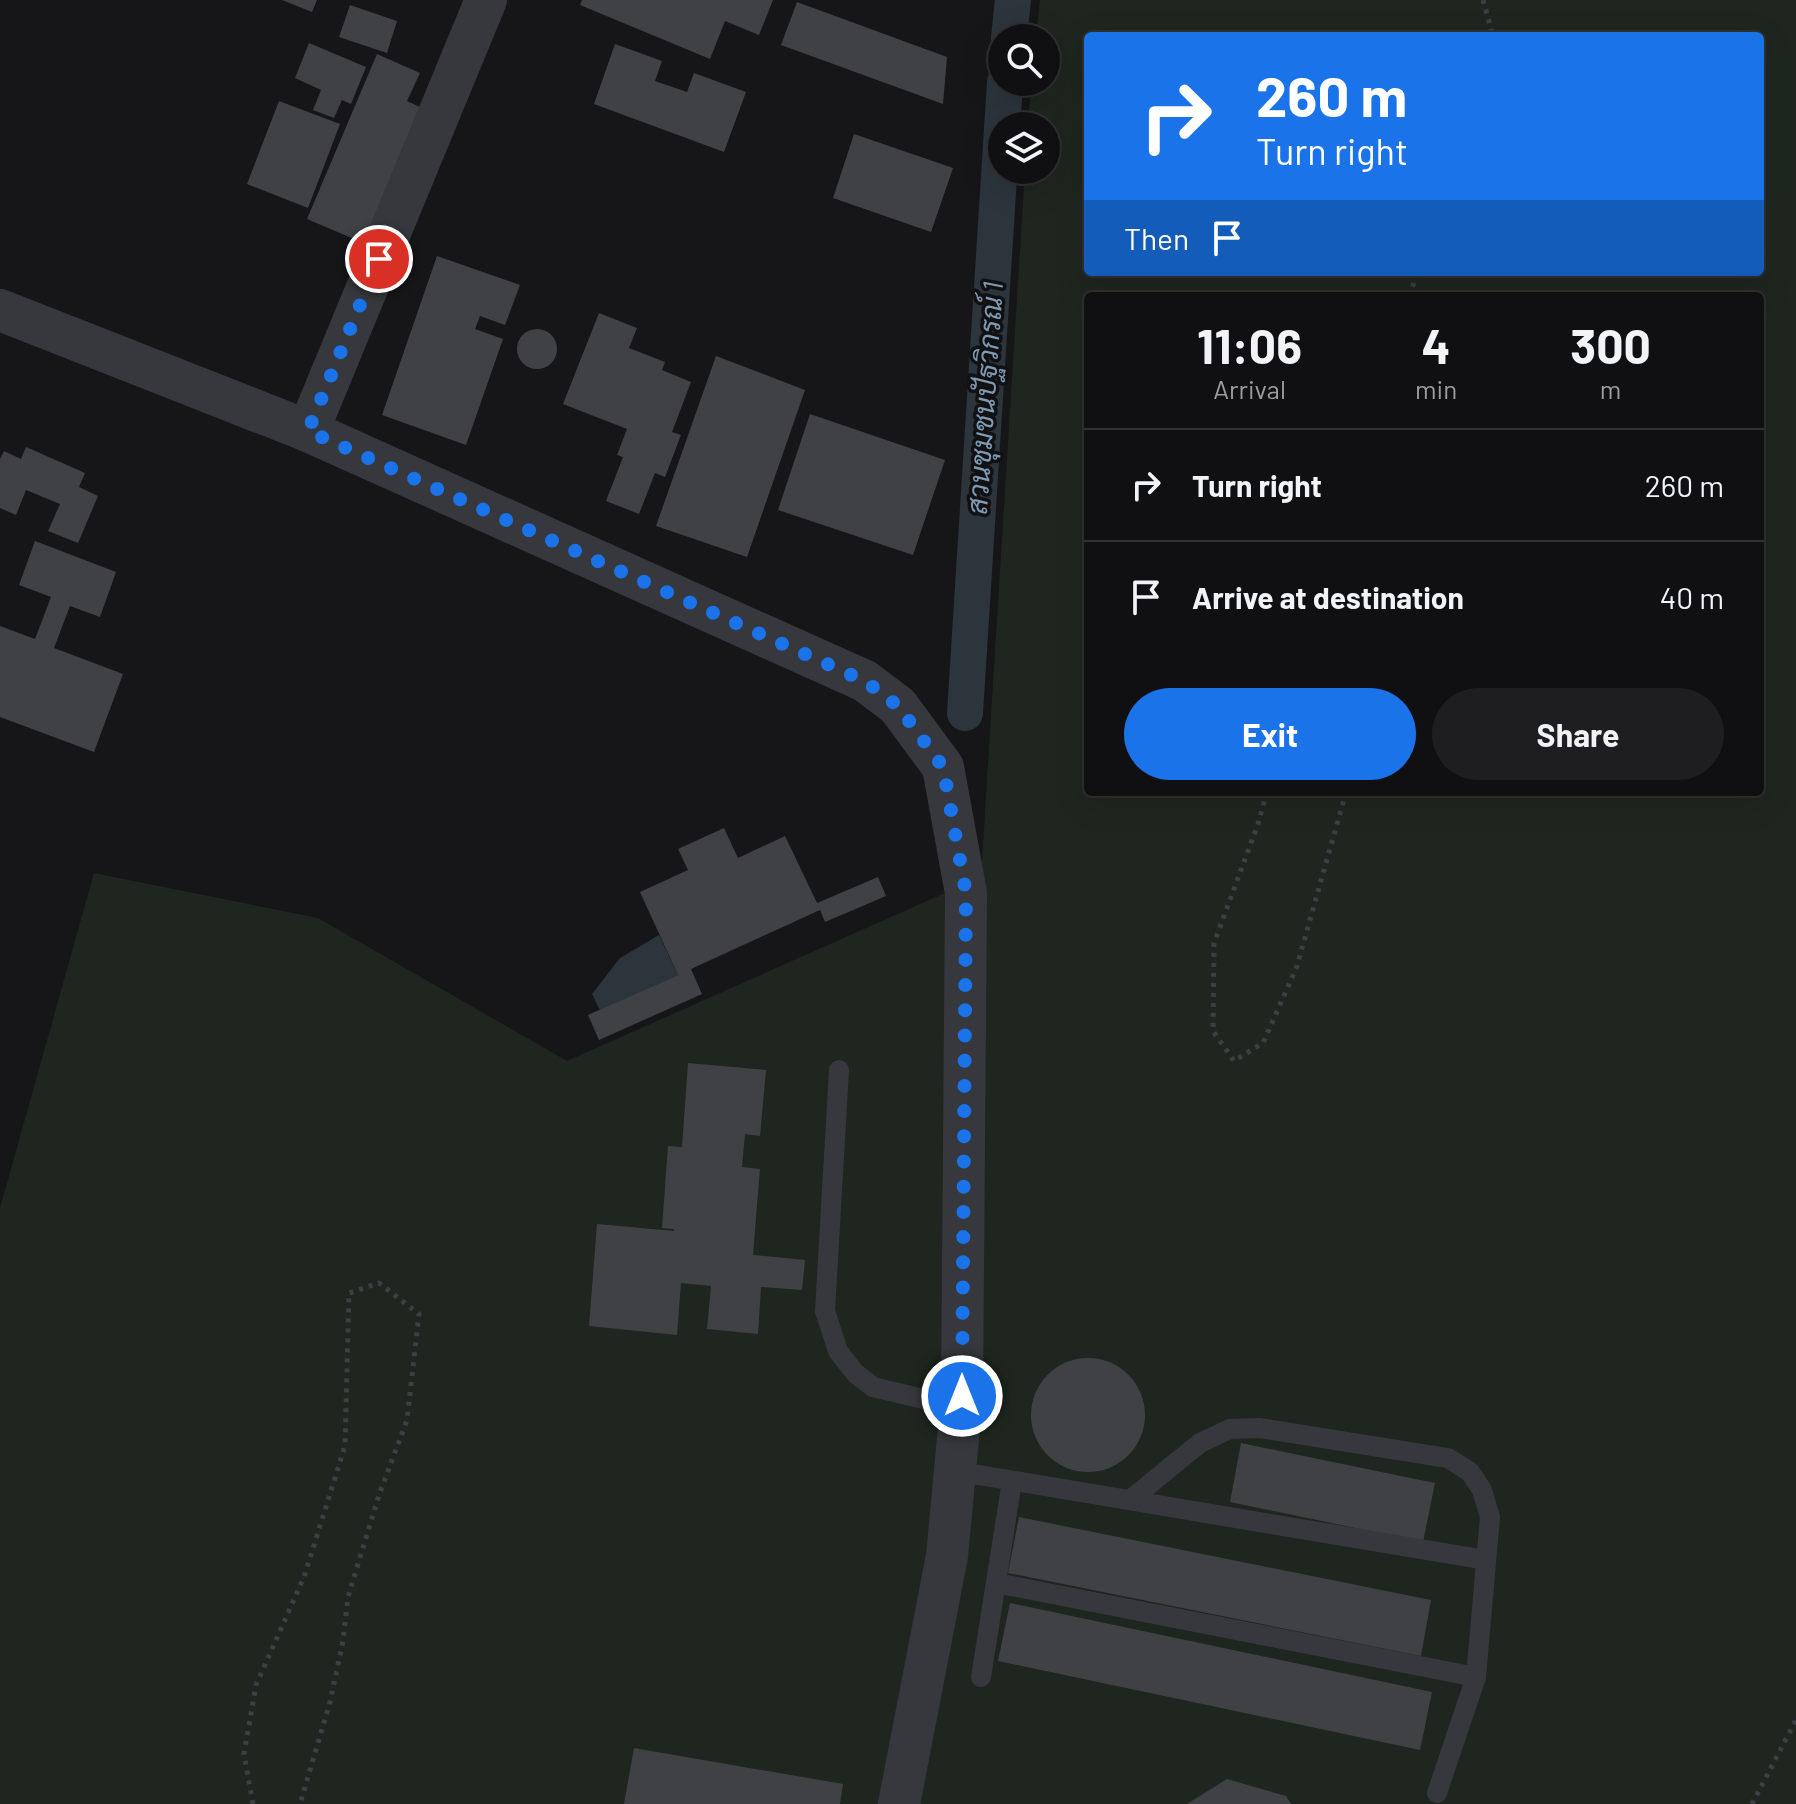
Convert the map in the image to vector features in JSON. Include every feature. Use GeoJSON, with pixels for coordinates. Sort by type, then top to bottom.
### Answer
{"type":"FeatureCollection","features":[{"type":"Feature","properties":{"kind":"street"},"geometry":{"type":"LineString","coordinates":[[308,431],[486,0]]}},
{"type":"Feature","properties":{"kind":"street"},"geometry":{"type":"LineString","coordinates":[[0,310],[308,431],[865,681],[898,706],[943,767],[966,893],[961,1408],[947,1556],[899,1804]]}},
{"type":"Feature","properties":{"kind":"lane"},"geometry":{"type":"LineString","coordinates":[[839,1070],[825,1311],[838,1351],[855,1373],[873,1387],[961,1408]]}},
{"type":"Feature","properties":{"kind":"lane"},"geometry":{"type":"LineString","coordinates":[[1130,1500],[1200,1443],[1230,1429],[1260,1428],[1448,1458],[1470,1472],[1482,1490],[1490,1517],[1476,1677],[1437,1793]]}},
{"type":"Feature","properties":{"kind":"lane"},"geometry":{"type":"LineString","coordinates":[[955,1471],[1486,1560]]}},
{"type":"Feature","properties":{"kind":"lane"},"geometry":{"type":"LineString","coordinates":[[981,1677],[1012,1481]]}},
{"type":"Feature","properties":{"kind":"lane"},"geometry":{"type":"LineString","coordinates":[[996,1583],[1476,1677]]}},
{"type":"Feature","properties":{"kind":"path"},"geometry":{"type":"LineString","coordinates":[[1483,0],[1492,32]]}},
{"type":"Feature","properties":{"kind":"path"},"geometry":{"type":"LineString","coordinates":[[1266,796],[1214,943],[1213,1031],[1234,1061],[1263,1043],[1297,966],[1345,796]]}},
{"type":"Feature","properties":{"kind":"path"},"geometry":{"type":"LineString","coordinates":[[253,1804],[244,1754],[256,1685],[304,1577],[345,1446],[349,1293],[379,1283],[419,1314],[407,1420],[379,1495],[348,1597],[343,1641],[330,1702],[300,1804]]}},
{"type":"Feature","properties":{"kind":"path"},"geometry":{"type":"LineString","coordinates":[[1752,1804],[1796,1720]]}},
{"type":"Feature","properties":{"kind":"shaded area"},"geometry":{"type":"Polygon","coordinates":[[[1040,0],[1796,0],[1796,1804],[0,1804],[0,1208],[94,873],[318,918],[567,1061],[981,877],[1024,184],[1060,184],[1060,112],[1029,112],[1030,96],[1060,96],[1060,24],[1037,24],[1040,0]]]}},
{"type":"Feature","properties":{"kind":"shaded area"},"geometry":{"type":"Polygon","coordinates":[[[659,935],[678,975],[600,1010],[592,994],[620,958],[659,935]]]}},
{"type":"Feature","properties":{"kind":"building"},"geometry":{"type":"Polygon","coordinates":[[[282,0],[317,0],[312,12],[282,0]]]}},
{"type":"Feature","properties":{"kind":"building"},"geometry":{"type":"Polygon","coordinates":[[[582,0],[773,0],[759,35],[725,21],[710,59],[580,5],[582,0]]]}},
{"type":"Feature","properties":{"kind":"building"},"geometry":{"type":"Polygon","coordinates":[[[797,2],[947,57],[943,104],[781,45],[797,2]]]}},
{"type":"Feature","properties":{"kind":"building"},"geometry":{"type":"Polygon","coordinates":[[[350,5],[397,21],[387,53],[339,37],[350,5]]]}},
{"type":"Feature","properties":{"kind":"building"},"geometry":{"type":"Polygon","coordinates":[[[309,43],[366,67],[351,104],[342,100],[334,118],[313,110],[321,90],[295,78],[309,43]]]}},
{"type":"Feature","properties":{"kind":"building"},"geometry":{"type":"Polygon","coordinates":[[[615,44],[662,61],[655,81],[687,92],[694,73],[746,92],[724,152],[594,104],[615,44]]]}},
{"type":"Feature","properties":{"kind":"building"},"geometry":{"type":"Polygon","coordinates":[[[377,54],[420,73],[407,101],[426,110],[368,245],[307,219],[377,54]]]}},
{"type":"Feature","properties":{"kind":"building"},"geometry":{"type":"Polygon","coordinates":[[[279,101],[340,124],[308,208],[247,184],[279,101]]]}},
{"type":"Feature","properties":{"kind":"building"},"geometry":{"type":"Polygon","coordinates":[[[854,134],[953,168],[931,232],[833,198],[854,134]]]}},
{"type":"Feature","properties":{"kind":"building"},"geometry":{"type":"Polygon","coordinates":[[[437,256],[520,285],[505,325],[480,316],[475,329],[503,339],[466,445],[382,415],[437,256]]]}},
{"type":"Feature","properties":{"kind":"building"},"geometry":{"type":"Polygon","coordinates":[[[599,313],[637,328],[629,348],[665,362],[662,370],[691,382],[672,432],[681,435],[665,477],[655,473],[639,514],[606,501],[623,457],[617,455],[627,429],[563,404],[599,313]]]}},
{"type":"Feature","properties":{"kind":"building"},"geometry":{"type":"Polygon","coordinates":[[[537,329],[551,335],[557,349],[551,363],[537,369],[523,363],[517,349],[523,335],[537,329]]]}},
{"type":"Feature","properties":{"kind":"building"},"geometry":{"type":"Polygon","coordinates":[[[716,356],[805,390],[747,557],[656,526],[716,356]]]}},
{"type":"Feature","properties":{"kind":"building"},"geometry":{"type":"Polygon","coordinates":[[[810,414],[945,460],[913,555],[778,510],[810,414]]]}},
{"type":"Feature","properties":{"kind":"building"},"geometry":{"type":"Polygon","coordinates":[[[26,447],[85,473],[79,487],[98,496],[78,543],[48,531],[60,504],[26,490],[16,515],[0,508],[0,459],[4,451],[21,459],[26,447]]]}},
{"type":"Feature","properties":{"kind":"building"},"geometry":{"type":"Polygon","coordinates":[[[35,541],[116,572],[100,617],[70,606],[54,648],[123,674],[94,752],[0,717],[0,626],[35,639],[51,597],[19,585],[35,541]]]}},
{"type":"Feature","properties":{"kind":"building"},"geometry":{"type":"Polygon","coordinates":[[[724,828],[738,858],[785,836],[817,903],[878,877],[886,896],[825,922],[820,910],[691,969],[702,994],[599,1040],[588,1015],[678,975],[640,892],[688,870],[678,849],[724,828]]]}},
{"type":"Feature","properties":{"kind":"building"},"geometry":{"type":"Polygon","coordinates":[[[688,1063],[766,1070],[760,1136],[745,1134],[742,1167],[760,1169],[753,1255],[805,1260],[802,1290],[761,1287],[758,1334],[707,1329],[711,1286],[681,1283],[677,1335],[589,1326],[597,1224],[674,1231],[662,1228],[668,1146],[682,1147],[688,1063]]]}},
{"type":"Feature","properties":{"kind":"building"},"geometry":{"type":"Polygon","coordinates":[[[1088,1358],[1110,1362],[1129,1374],[1141,1393],[1145,1415],[1141,1437],[1129,1456],[1110,1468],[1088,1472],[1066,1468],[1047,1456],[1035,1437],[1031,1415],[1035,1393],[1047,1374],[1066,1362],[1088,1358]]]}},
{"type":"Feature","properties":{"kind":"building"},"geometry":{"type":"Polygon","coordinates":[[[1241,1443],[1435,1483],[1423,1542],[1230,1502],[1241,1443]]]}},
{"type":"Feature","properties":{"kind":"building"},"geometry":{"type":"Polygon","coordinates":[[[1019,1517],[1431,1600],[1421,1656],[1008,1573],[1019,1517]]]}},
{"type":"Feature","properties":{"kind":"building"},"geometry":{"type":"Polygon","coordinates":[[[1010,1603],[1432,1692],[1420,1750],[998,1661],[1010,1603]]]}},
{"type":"Feature","properties":{"kind":"building"},"geometry":{"type":"Polygon","coordinates":[[[634,1748],[843,1784],[840,1804],[624,1804],[634,1748]]]}},
{"type":"Feature","properties":{"kind":"building"},"geometry":{"type":"Polygon","coordinates":[[[1227,1779],[1286,1796],[1291,1804],[1187,1804],[1227,1779]]]}},
{"type":"Feature","properties":{"kind":"waterway","name":"สวนชุมชนปัฐวิกรณ์ 1"},"geometry":{"type":"LineString","coordinates":[[1010,24],[1013,0]]}},
{"type":"Feature","properties":{"kind":"waterway","name":"สวนชุมชนปัฐวิกรณ์ 1"},"geometry":{"type":"LineString","coordinates":[[965,713],[1004,96]]}},
{"type":"Feature","properties":{"kind":"route"},"geometry":{"type":"LineString","coordinates":[[379,259],[308,431],[865,681],[898,706],[943,767],[966,893],[962,1396]]}}]}
